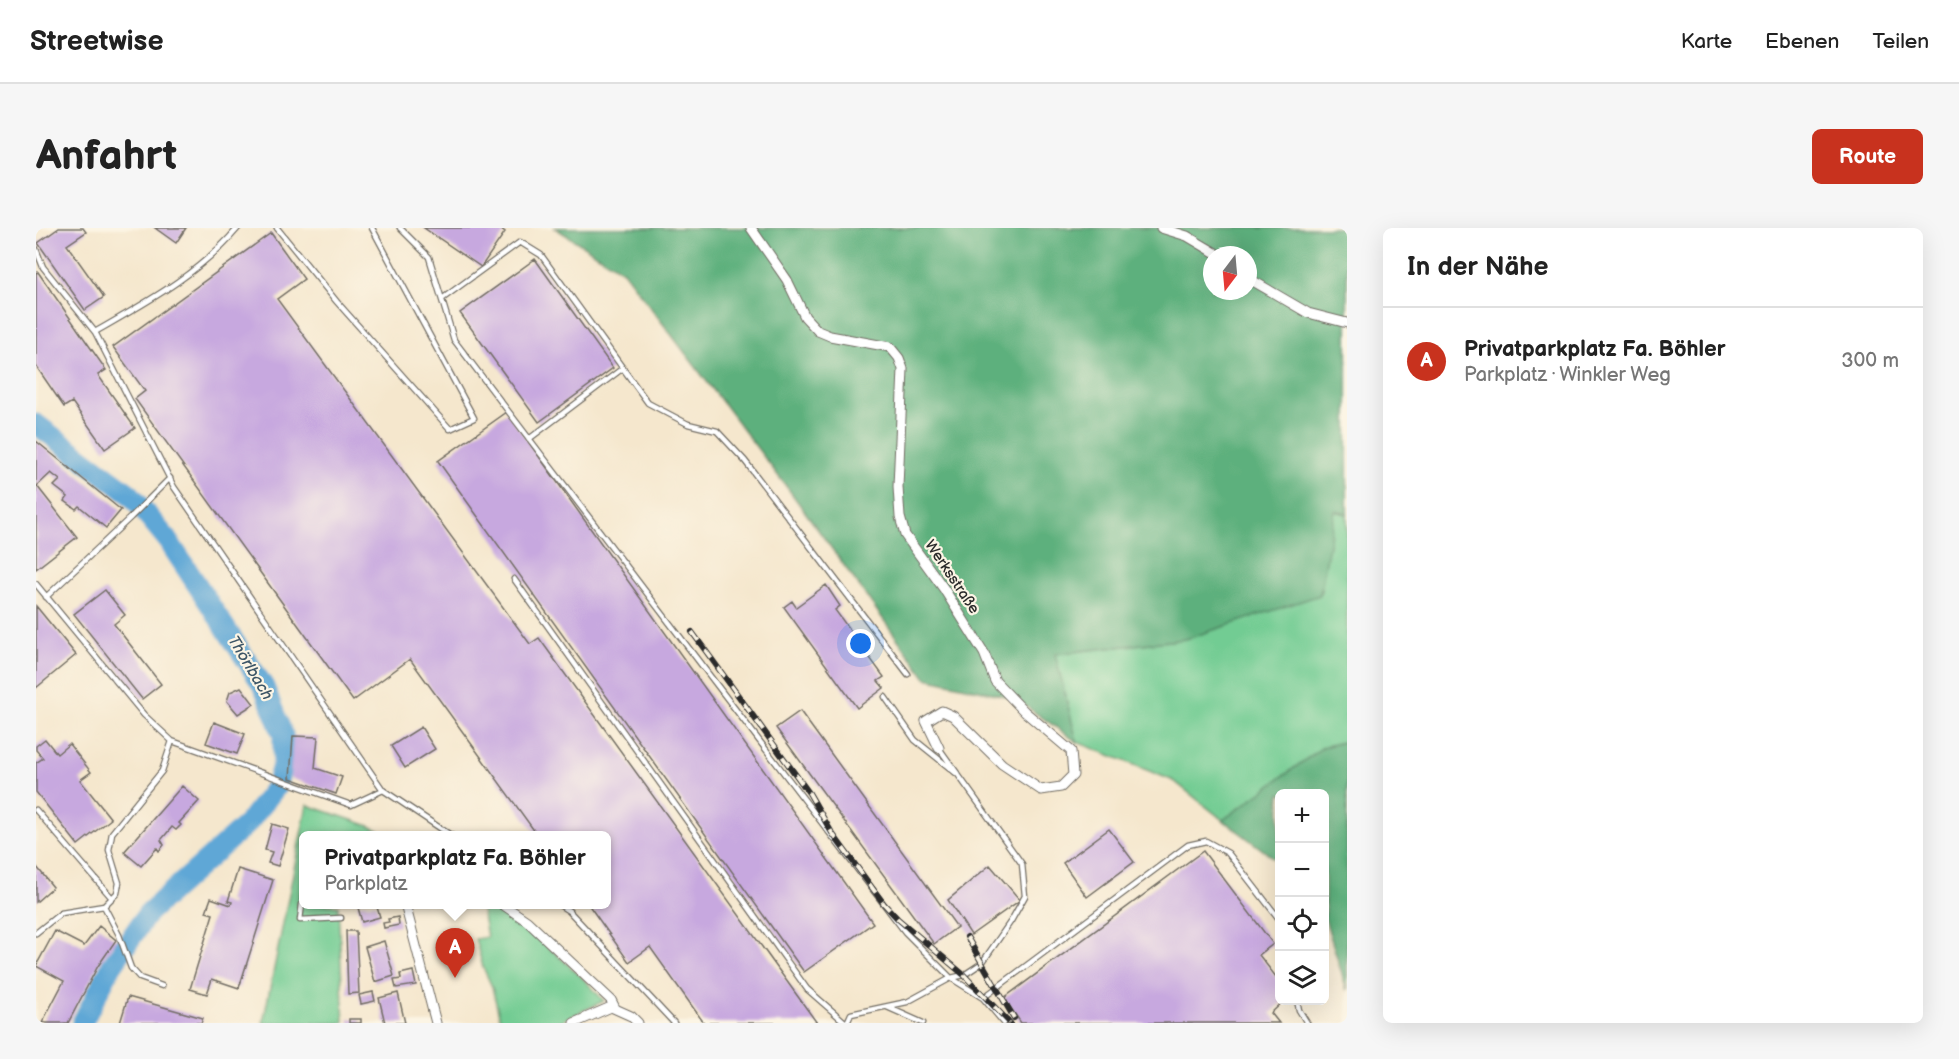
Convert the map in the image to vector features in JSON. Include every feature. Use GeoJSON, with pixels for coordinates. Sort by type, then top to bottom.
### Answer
{"type":"FeatureCollection","features":[{"type":"Feature","properties":{"kind":"street","name":"Werksstraße"},"geometry":{"type":"LineString","coordinates":[[751,228],[787,280],[805,317],[818,331],[837,338],[891,347],[899,358],[903,369],[903,388],[898,487],[900,517],[905,535],[944,589],[984,653],[995,681],[1025,712],[1071,751],[1073,775],[1061,787],[1041,790],[1002,764],[953,716],[942,711],[926,721],[939,748]]}},
{"type":"Feature","properties":{"kind":"street"},"geometry":{"type":"LineString","coordinates":[[1161,228],[1187,236],[1204,246]]}},
{"type":"Feature","properties":{"kind":"street"},"geometry":{"type":"LineString","coordinates":[[1257,284],[1308,314],[1347,323]]}},
{"type":"Feature","properties":{"kind":"street"},"geometry":{"type":"LineString","coordinates":[[406,909],[436,1023]]}},
{"type":"Feature","properties":{"kind":"street"},"geometry":{"type":"LineString","coordinates":[[509,909],[527,921],[612,1000],[615,1008]]}},
{"type":"Feature","properties":{"kind":"street"},"geometry":{"type":"LineString","coordinates":[[573,1023],[610,1007],[631,1016],[638,1023]]}},
{"type":"Feature","properties":{"kind":"lane"},"geometry":{"type":"LineString","coordinates":[[95,332],[164,292],[220,249],[238,228]]}},
{"type":"Feature","properties":{"kind":"lane"},"geometry":{"type":"LineString","coordinates":[[277,228],[337,302],[450,429],[474,418],[372,228]]}},
{"type":"Feature","properties":{"kind":"lane"},"geometry":{"type":"LineString","coordinates":[[400,228],[429,257],[454,340],[529,439],[905,932],[951,978],[983,998],[1004,1023]]}},
{"type":"Feature","properties":{"kind":"lane"},"geometry":{"type":"LineString","coordinates":[[442,299],[520,242],[541,255],[648,403],[688,424],[717,431],[744,461],[908,674]]}},
{"type":"Feature","properties":{"kind":"lane"},"geometry":{"type":"LineString","coordinates":[[36,249],[43,267],[95,332],[170,478],[383,790],[444,831]]}},
{"type":"Feature","properties":{"kind":"lane"},"geometry":{"type":"LineString","coordinates":[[529,439],[623,368]]}},
{"type":"Feature","properties":{"kind":"lane"},"geometry":{"type":"LineString","coordinates":[[46,597],[170,478]]}},
{"type":"Feature","properties":{"kind":"lane"},"geometry":{"type":"LineString","coordinates":[[514,579],[807,989],[847,1023],[851,1014],[907,1002],[951,978],[964,975],[982,963],[1025,896],[1022,864],[939,748]]}},
{"type":"Feature","properties":{"kind":"lane"},"geometry":{"type":"LineString","coordinates":[[36,584],[144,716],[172,741],[351,805],[383,790]]}},
{"type":"Feature","properties":{"kind":"lane"},"geometry":{"type":"LineString","coordinates":[[885,697],[915,740],[960,777]]}},
{"type":"Feature","properties":{"kind":"lane"},"geometry":{"type":"LineString","coordinates":[[36,933],[61,913],[104,906],[117,893],[119,883],[109,850],[112,833],[162,771],[172,741]]}},
{"type":"Feature","properties":{"kind":"lane"},"geometry":{"type":"LineString","coordinates":[[36,810],[112,898]]}},
{"type":"Feature","properties":{"kind":"lane"},"geometry":{"type":"LineString","coordinates":[[983,998],[1188,845],[1206,842],[1228,854],[1275,914]]}},
{"type":"Feature","properties":{"kind":"lane"},"geometry":{"type":"LineString","coordinates":[[104,906],[131,968],[140,978],[162,986]]}},
{"type":"Feature","properties":{"kind":"lane"},"geometry":{"type":"LineString","coordinates":[[301,909],[300,920],[341,918]]}},
{"type":"Feature","properties":{"kind":"lane"},"geometry":{"type":"LineString","coordinates":[[566,909],[674,1023]]}},
{"type":"Feature","properties":{"kind":"lane"},"geometry":{"type":"LineString","coordinates":[[1298,1005],[1307,1023]]}},
{"type":"Feature","properties":{"kind":"lane"},"geometry":{"type":"LineString","coordinates":[[886,1006],[923,1023]]}},
{"type":"Feature","properties":{"kind":"green space"},"geometry":{"type":"Polygon","coordinates":[[[555,228],[1347,228],[1347,514],[1335,511],[1320,595],[1186,639],[1055,654],[1077,742],[1014,698],[926,678],[789,490],[623,271],[555,228]]]}},
{"type":"Feature","properties":{"kind":"green space"},"geometry":{"type":"Polygon","coordinates":[[[1335,511],[1347,514],[1347,741],[1323,747],[1223,820],[1174,781],[1077,742],[1054,654],[1186,639],[1335,511]]]}},
{"type":"Feature","properties":{"kind":"green space"},"geometry":{"type":"Polygon","coordinates":[[[1347,741],[1347,991],[1329,932],[1329,789],[1275,789],[1275,859],[1223,820],[1323,747],[1347,741]]]}},
{"type":"Feature","properties":{"kind":"green space"},"geometry":{"type":"Polygon","coordinates":[[[307,805],[380,831],[302,831],[307,805]]]}},
{"type":"Feature","properties":{"kind":"green space"},"geometry":{"type":"Polygon","coordinates":[[[299,845],[299,909],[338,909],[344,1023],[263,1023],[299,845]]]}},
{"type":"Feature","properties":{"kind":"green space"},"geometry":{"type":"Polygon","coordinates":[[[482,909],[496,909],[564,961],[604,1001],[557,1023],[501,1023],[492,987],[483,967],[475,939],[487,937],[482,909]]]}},
{"type":"Feature","properties":{"kind":"building"},"geometry":{"type":"Polygon","coordinates":[[[59,228],[83,228],[86,232],[67,245],[104,297],[85,310],[38,243],[59,228]]]}},
{"type":"Feature","properties":{"kind":"building"},"geometry":{"type":"Polygon","coordinates":[[[155,228],[186,228],[176,243],[155,228]]]}},
{"type":"Feature","properties":{"kind":"building"},"geometry":{"type":"Polygon","coordinates":[[[424,228],[500,228],[505,232],[481,267],[424,228]]]}},
{"type":"Feature","properties":{"kind":"building"},"geometry":{"type":"Polygon","coordinates":[[[271,233],[304,279],[277,299],[530,644],[539,638],[817,1023],[704,1023],[650,947],[629,962],[592,909],[611,909],[611,831],[534,831],[410,659],[353,701],[135,399],[145,391],[113,347],[271,233]]]}},
{"type":"Feature","properties":{"kind":"building"},"geometry":{"type":"Polygon","coordinates":[[[535,259],[613,368],[539,422],[460,313],[535,259]]]}},
{"type":"Feature","properties":{"kind":"building"},"geometry":{"type":"Polygon","coordinates":[[[38,272],[106,370],[98,375],[135,428],[105,449],[72,402],[64,407],[36,366],[36,273],[38,272]]]}},
{"type":"Feature","properties":{"kind":"building"},"geometry":{"type":"Polygon","coordinates":[[[507,412],[873,923],[804,972],[438,461],[507,412]]]}},
{"type":"Feature","properties":{"kind":"building"},"geometry":{"type":"Polygon","coordinates":[[[36,441],[121,510],[106,528],[79,506],[76,509],[65,501],[68,497],[54,486],[60,480],[51,473],[37,486],[77,537],[36,569],[36,441]]]}},
{"type":"Feature","properties":{"kind":"building"},"geometry":{"type":"Polygon","coordinates":[[[826,585],[840,606],[835,610],[884,677],[878,681],[884,688],[857,708],[784,607],[792,601],[796,607],[826,585]]]}},
{"type":"Feature","properties":{"kind":"building"},"geometry":{"type":"Polygon","coordinates":[[[105,590],[125,615],[114,624],[161,684],[142,699],[74,614],[105,590]]]}},
{"type":"Feature","properties":{"kind":"building"},"geometry":{"type":"Polygon","coordinates":[[[36,606],[76,655],[36,688],[36,606]]]}},
{"type":"Feature","properties":{"kind":"building"},"geometry":{"type":"Polygon","coordinates":[[[241,687],[254,704],[238,714],[227,701],[230,692],[241,687]]]}},
{"type":"Feature","properties":{"kind":"building"},"geometry":{"type":"Polygon","coordinates":[[[800,711],[957,927],[934,944],[776,728],[800,711]]]}},
{"type":"Feature","properties":{"kind":"building"},"geometry":{"type":"Polygon","coordinates":[[[214,722],[245,734],[237,754],[206,743],[214,722]]]}},
{"type":"Feature","properties":{"kind":"building"},"geometry":{"type":"Polygon","coordinates":[[[421,727],[435,749],[405,768],[391,746],[421,727]]]}},
{"type":"Feature","properties":{"kind":"building"},"geometry":{"type":"Polygon","coordinates":[[[293,736],[318,737],[315,768],[342,777],[336,794],[290,778],[293,736]]]}},
{"type":"Feature","properties":{"kind":"building"},"geometry":{"type":"Polygon","coordinates":[[[45,739],[57,754],[69,744],[91,772],[80,780],[111,819],[78,845],[36,792],[36,763],[43,758],[36,750],[36,746],[45,739]]]}},
{"type":"Feature","properties":{"kind":"building"},"geometry":{"type":"Polygon","coordinates":[[[182,786],[199,801],[179,823],[181,825],[176,830],[172,827],[161,840],[164,845],[159,851],[157,848],[141,866],[124,852],[182,786]]]}},
{"type":"Feature","properties":{"kind":"building"},"geometry":{"type":"Polygon","coordinates":[[[272,824],[289,829],[278,866],[268,863],[272,852],[265,850],[272,824]]]}},
{"type":"Feature","properties":{"kind":"building"},"geometry":{"type":"Polygon","coordinates":[[[1109,829],[1134,862],[1087,897],[1063,863],[1109,829]]]}},
{"type":"Feature","properties":{"kind":"building"},"geometry":{"type":"Polygon","coordinates":[[[1203,851],[1273,944],[1259,955],[1275,976],[1275,1005],[1280,1005],[1271,1013],[1279,1023],[1021,1023],[1004,998],[1203,851]]]}},
{"type":"Feature","properties":{"kind":"building"},"geometry":{"type":"Polygon","coordinates":[[[990,865],[1020,900],[971,935],[948,900],[990,865]]]}},
{"type":"Feature","properties":{"kind":"building"},"geometry":{"type":"Polygon","coordinates":[[[36,866],[53,887],[36,902],[36,866]]]}},
{"type":"Feature","properties":{"kind":"building"},"geometry":{"type":"Polygon","coordinates":[[[238,869],[273,880],[239,988],[212,979],[207,994],[190,989],[213,914],[206,912],[211,898],[231,905],[232,902],[228,901],[238,869]]]}},
{"type":"Feature","properties":{"kind":"building"},"geometry":{"type":"Polygon","coordinates":[[[358,909],[378,909],[380,917],[362,922],[358,909]]]}},
{"type":"Feature","properties":{"kind":"building"},"geometry":{"type":"Polygon","coordinates":[[[398,917],[399,925],[384,928],[383,923],[389,922],[388,919],[398,917]]]}},
{"type":"Feature","properties":{"kind":"building"},"geometry":{"type":"Polygon","coordinates":[[[99,926],[116,940],[98,966],[68,1023],[42,1023],[64,981],[36,966],[55,931],[84,946],[99,926]]]}},
{"type":"Feature","properties":{"kind":"building"},"geometry":{"type":"Polygon","coordinates":[[[346,931],[356,931],[359,993],[348,994],[346,931]]]}},
{"type":"Feature","properties":{"kind":"building"},"geometry":{"type":"Polygon","coordinates":[[[384,941],[394,976],[375,982],[365,947],[384,941]]]}},
{"type":"Feature","properties":{"kind":"building"},"geometry":{"type":"Polygon","coordinates":[[[413,971],[416,985],[396,988],[394,980],[401,979],[400,974],[413,971]]]}},
{"type":"Feature","properties":{"kind":"building"},"geometry":{"type":"Polygon","coordinates":[[[373,992],[375,1001],[361,1004],[359,995],[373,992]]]}},
{"type":"Feature","properties":{"kind":"building"},"geometry":{"type":"Polygon","coordinates":[[[398,993],[405,1023],[385,1023],[379,998],[398,993]]]}},
{"type":"Feature","properties":{"kind":"building"},"geometry":{"type":"Polygon","coordinates":[[[128,997],[203,1018],[201,1023],[120,1023],[128,997]]]}},
{"type":"Feature","properties":{"kind":"building"},"geometry":{"type":"Polygon","coordinates":[[[349,1019],[361,1019],[361,1023],[349,1023],[349,1019]]]}},
{"type":"Feature","properties":{"kind":"waterway","name":"Thörlbach"},"geometry":{"type":"LineString","coordinates":[[36,424],[130,494],[167,539],[264,687],[283,735],[283,762],[276,787],[248,823],[148,913],[111,967],[82,1023]]}},
{"type":"Feature","properties":{"kind":"railway"},"geometry":{"type":"LineString","coordinates":[[692,632],[809,793],[832,833],[884,904],[898,919],[964,975],[1010,1023]]}},
{"type":"Feature","properties":{"kind":"railway"},"geometry":{"type":"LineString","coordinates":[[967,937],[1014,1018]]}},
{"type":"Feature","properties":{"kind":"place","name":"Privatparkplatz Fa. Böhler"},"geometry":{"type":"Point","coordinates":[455,978]}}]}
